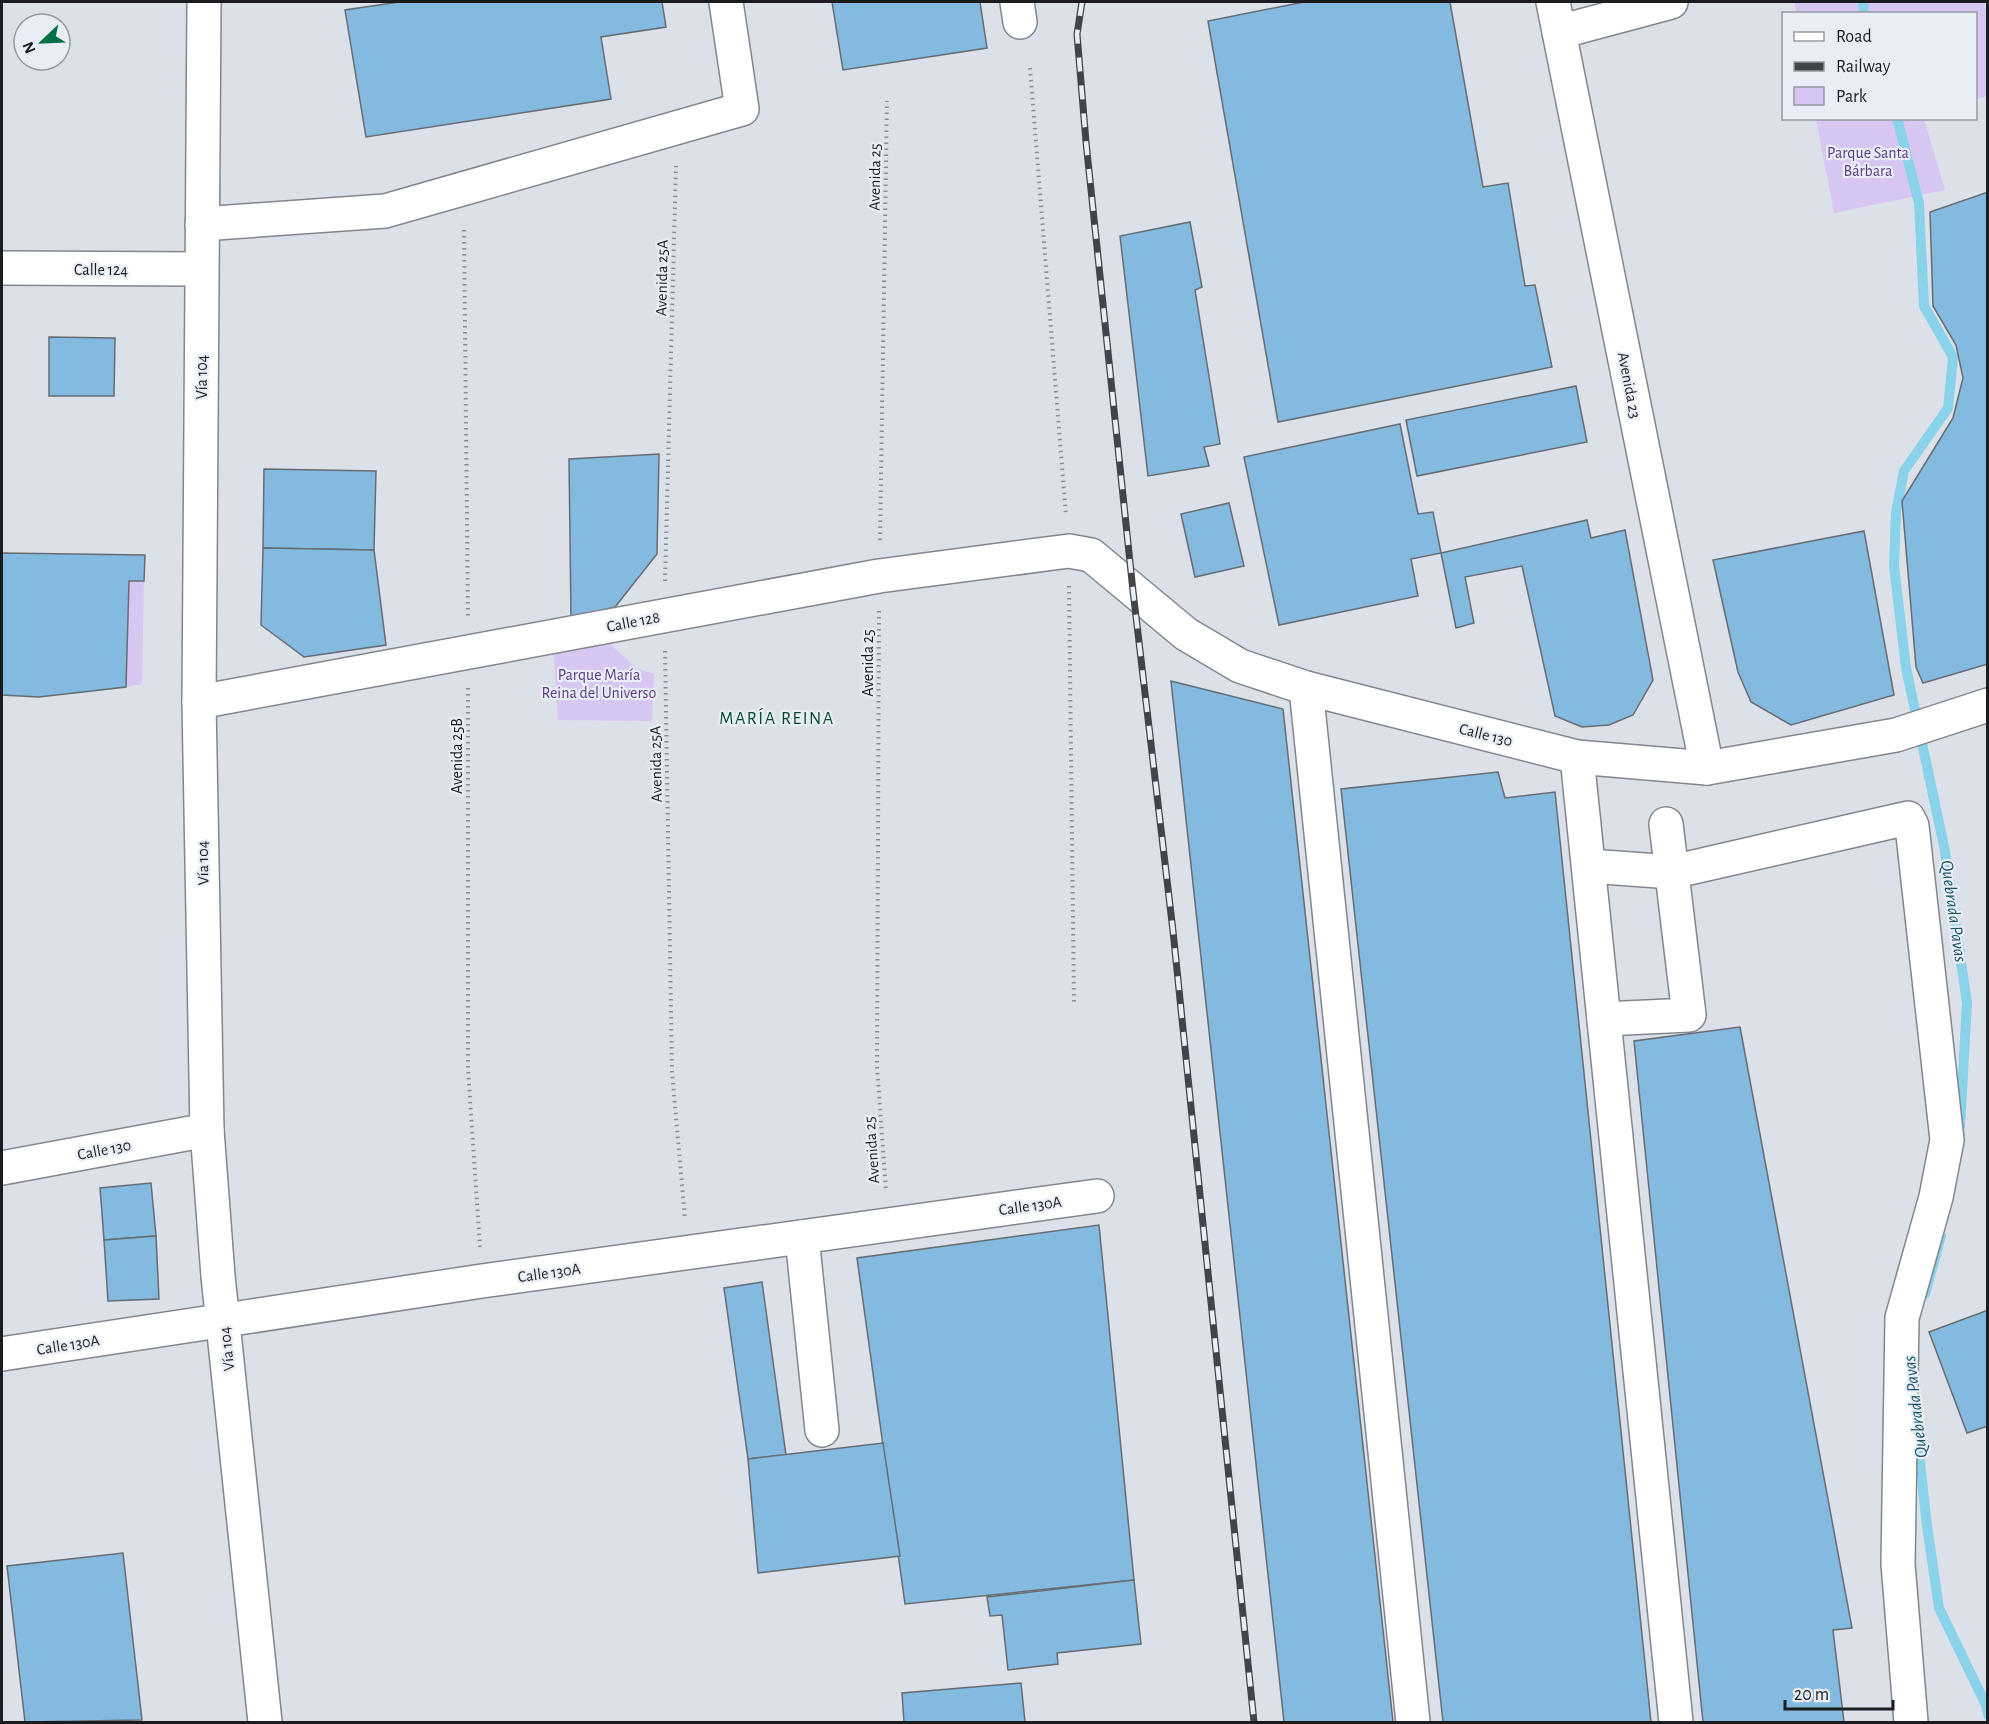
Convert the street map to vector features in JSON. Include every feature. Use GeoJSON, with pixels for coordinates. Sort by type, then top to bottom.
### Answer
{"type":"FeatureCollection","features":[{"type":"Feature","properties":{"kind":"street","name":"Vía 104"},"geometry":{"type":"LineString","coordinates":[[204,2],[199,702],[207,1130],[223,1319],[266,1722]]}},
{"type":"Feature","properties":{"kind":"street"},"geometry":{"type":"LineString","coordinates":[[202,224],[385,211],[742,109],[726,2]]}},
{"type":"Feature","properties":{"kind":"street"},"geometry":{"type":"LineString","coordinates":[[1556,17],[1671,2]]}},
{"type":"Feature","properties":{"kind":"street","name":"Avenida 23"},"geometry":{"type":"LineString","coordinates":[[1556,17],[1707,768]]}},
{"type":"Feature","properties":{"kind":"street","name":"Calle 124"},"geometry":{"type":"LineString","coordinates":[[2,268],[201,269]]}},
{"type":"Feature","properties":{"kind":"street","name":"Calle 130"},"geometry":{"type":"LineString","coordinates":[[1069,551],[1091,555],[1186,634],[1240,666],[1306,688],[1577,757],[1707,768],[1896,735],[1988,705]]}},
{"type":"Feature","properties":{"kind":"street","name":"Calle 128"},"geometry":{"type":"LineString","coordinates":[[199,702],[879,576],[1069,551]]}},
{"type":"Feature","properties":{"kind":"street"},"geometry":{"type":"LineString","coordinates":[[1306,688],[1413,1722]]}},
{"type":"Feature","properties":{"kind":"street"},"geometry":{"type":"LineString","coordinates":[[1577,757],[1676,1722]]}},
{"type":"Feature","properties":{"kind":"street"},"geometry":{"type":"LineString","coordinates":[[1589,866],[1672,872],[1870,825],[1908,818],[1912,826],[1947,1140],[1936,1197],[1902,1318],[1898,1564],[1911,1722]]}},
{"type":"Feature","properties":{"kind":"street"},"geometry":{"type":"LineString","coordinates":[[1604,1019],[1689,1015],[1666,824]]}},
{"type":"Feature","properties":{"kind":"street","name":"Calle 130"},"geometry":{"type":"LineString","coordinates":[[2,1168],[207,1130]]}},
{"type":"Feature","properties":{"kind":"street","name":"Calle 130A"},"geometry":{"type":"LineString","coordinates":[[2,1354],[482,1281],[1097,1196]]}},
{"type":"Feature","properties":{"kind":"street"},"geometry":{"type":"LineString","coordinates":[[802,1237],[822,1430]]}},
{"type":"Feature","properties":{"kind":"path","name":"Avenida 25"},"geometry":{"type":"LineString","coordinates":[[887,101],[879,576],[877,1066],[888,1225]]}},
{"type":"Feature","properties":{"kind":"path","name":"Avenida 25A"},"geometry":{"type":"LineString","coordinates":[[676,166],[665,615],[672,1072],[688,1253]]}},
{"type":"Feature","properties":{"kind":"path","name":"Avenida 25B"},"geometry":{"type":"LineString","coordinates":[[464,230],[468,653],[468,1069],[482,1281]]}},
{"type":"Feature","properties":{"kind":"green space"},"geometry":{"type":"Polygon","coordinates":[[[1794,2],[1984,2],[1988,16],[1987,96],[1977,99],[1977,12],[1796,12],[1794,2]]]}},
{"type":"Feature","properties":{"kind":"green space","name":"Parque Santa Bárbara"},"geometry":{"type":"Polygon","coordinates":[[[1816,120],[1924,120],[1945,190],[1834,213],[1816,120]]]}},
{"type":"Feature","properties":{"kind":"green space"},"geometry":{"type":"Polygon","coordinates":[[[129,581],[144,581],[142,684],[126,687],[129,581]]]}},
{"type":"Feature","properties":{"kind":"green space","name":"Parque María Reina del Universo"},"geometry":{"type":"Polygon","coordinates":[[[610,644],[636,668],[654,674],[652,721],[558,720],[554,653],[610,644]]]}},
{"type":"Feature","properties":{"kind":"building"},"geometry":{"type":"Polygon","coordinates":[[[399,2],[662,2],[666,27],[601,37],[611,99],[366,137],[345,10],[399,2]]]}},
{"type":"Feature","properties":{"kind":"building"},"geometry":{"type":"Polygon","coordinates":[[[832,2],[980,2],[987,48],[843,70],[832,2]]]}},
{"type":"Feature","properties":{"kind":"building"},"geometry":{"type":"Polygon","coordinates":[[[1304,2],[1450,2],[1483,187],[1508,183],[1525,286],[1535,285],[1552,367],[1278,422],[1208,21],[1304,2]]]}},
{"type":"Feature","properties":{"kind":"building"},"geometry":{"type":"Polygon","coordinates":[[[1988,192],[1988,664],[1923,683],[1916,667],[1902,501],[1953,418],[1963,378],[1956,345],[1933,306],[1930,212],[1988,192]]]}},
{"type":"Feature","properties":{"kind":"building"},"geometry":{"type":"Polygon","coordinates":[[[1190,222],[1202,287],[1195,290],[1220,444],[1204,447],[1209,466],[1148,476],[1120,236],[1190,222]]]}},
{"type":"Feature","properties":{"kind":"building"},"geometry":{"type":"Polygon","coordinates":[[[49,337],[115,338],[114,396],[49,396],[49,337]]]}},
{"type":"Feature","properties":{"kind":"building"},"geometry":{"type":"Polygon","coordinates":[[[1576,386],[1587,442],[1417,476],[1406,420],[1576,386]]]}},
{"type":"Feature","properties":{"kind":"building"},"geometry":{"type":"Polygon","coordinates":[[[1400,424],[1418,514],[1433,512],[1441,553],[1411,559],[1418,596],[1279,625],[1244,457],[1400,424]]]}},
{"type":"Feature","properties":{"kind":"building"},"geometry":{"type":"Polygon","coordinates":[[[659,454],[657,554],[615,607],[571,618],[569,459],[659,454]]]}},
{"type":"Feature","properties":{"kind":"building"},"geometry":{"type":"Polygon","coordinates":[[[264,469],[376,471],[374,550],[263,548],[264,469]]]}},
{"type":"Feature","properties":{"kind":"building"},"geometry":{"type":"Polygon","coordinates":[[[1229,503],[1244,566],[1195,577],[1181,514],[1229,503]]]}},
{"type":"Feature","properties":{"kind":"building"},"geometry":{"type":"Polygon","coordinates":[[[1587,520],[1591,538],[1625,530],[1653,680],[1633,715],[1609,725],[1582,727],[1555,716],[1522,566],[1465,577],[1474,623],[1456,628],[1441,553],[1587,520]]]}},
{"type":"Feature","properties":{"kind":"building"},"geometry":{"type":"Polygon","coordinates":[[[1864,531],[1894,695],[1791,725],[1751,702],[1738,672],[1713,560],[1864,531]]]}},
{"type":"Feature","properties":{"kind":"building"},"geometry":{"type":"Polygon","coordinates":[[[263,548],[374,550],[386,645],[304,657],[261,625],[263,548]]]}},
{"type":"Feature","properties":{"kind":"building"},"geometry":{"type":"Polygon","coordinates":[[[2,553],[145,555],[144,581],[129,581],[126,687],[39,697],[2,695],[2,553]]]}},
{"type":"Feature","properties":{"kind":"building"},"geometry":{"type":"Polygon","coordinates":[[[1171,681],[1283,709],[1393,1722],[1284,1722],[1171,681]]]}},
{"type":"Feature","properties":{"kind":"building"},"geometry":{"type":"Polygon","coordinates":[[[1498,772],[1505,798],[1555,792],[1651,1722],[1443,1722],[1341,789],[1498,772]]]}},
{"type":"Feature","properties":{"kind":"building"},"geometry":{"type":"Polygon","coordinates":[[[1740,1027],[1852,1628],[1833,1630],[1844,1722],[1703,1722],[1634,1041],[1740,1027]]]}},
{"type":"Feature","properties":{"kind":"building"},"geometry":{"type":"Polygon","coordinates":[[[151,1183],[156,1236],[104,1240],[100,1188],[151,1183]]]}},
{"type":"Feature","properties":{"kind":"building"},"geometry":{"type":"Polygon","coordinates":[[[1099,1225],[1134,1580],[905,1604],[857,1258],[1099,1225]]]}},
{"type":"Feature","properties":{"kind":"building"},"geometry":{"type":"Polygon","coordinates":[[[156,1236],[159,1299],[108,1301],[104,1240],[156,1236]]]}},
{"type":"Feature","properties":{"kind":"building"},"geometry":{"type":"Polygon","coordinates":[[[762,1282],[786,1455],[748,1459],[724,1288],[762,1282]]]}},
{"type":"Feature","properties":{"kind":"building"},"geometry":{"type":"Polygon","coordinates":[[[1988,1310],[1988,1426],[1967,1433],[1929,1332],[1988,1310]]]}},
{"type":"Feature","properties":{"kind":"building"},"geometry":{"type":"Polygon","coordinates":[[[883,1443],[900,1556],[758,1573],[748,1459],[883,1443]]]}},
{"type":"Feature","properties":{"kind":"building"},"geometry":{"type":"Polygon","coordinates":[[[123,1553],[142,1720],[25,1722],[7,1566],[123,1553]]]}},
{"type":"Feature","properties":{"kind":"building"},"geometry":{"type":"Polygon","coordinates":[[[1134,1580],[1141,1644],[1057,1653],[1058,1664],[1008,1670],[1002,1615],[990,1616],[987,1597],[1134,1580]]]}},
{"type":"Feature","properties":{"kind":"building"},"geometry":{"type":"Polygon","coordinates":[[[1021,1683],[1025,1722],[904,1722],[902,1693],[1021,1683]]]}},
{"type":"Feature","properties":{"kind":"waterway","name":"Quebrada Pavas"},"geometry":{"type":"LineString","coordinates":[[1863,2],[1864,12]]}},
{"type":"Feature","properties":{"kind":"waterway","name":"Quebrada Pavas"},"geometry":{"type":"LineString","coordinates":[[1898,120],[1919,203],[1924,306],[1953,357],[1948,408],[1904,471],[1896,512],[1894,566],[1906,668],[1945,851],[1967,1003],[1960,1127]]}},
{"type":"Feature","properties":{"kind":"waterway","name":"Quebrada Pavas"},"geometry":{"type":"LineString","coordinates":[[1925,1294],[1941,1236]]}},
{"type":"Feature","properties":{"kind":"waterway","name":"Quebrada Pavas"},"geometry":{"type":"LineString","coordinates":[[1915,1417],[1939,1608],[1986,1705],[1988,1715]]}},
{"type":"Feature","properties":{"kind":"railway"},"geometry":{"type":"LineString","coordinates":[[1082,2],[1077,34],[1086,142],[1133,591],[1173,931],[1254,1722]]}},
{"type":"Feature","properties":{"kind":"district","name":"MARÍA REINA"},"geometry":{"type":"Point","coordinates":[777,718]}}]}
